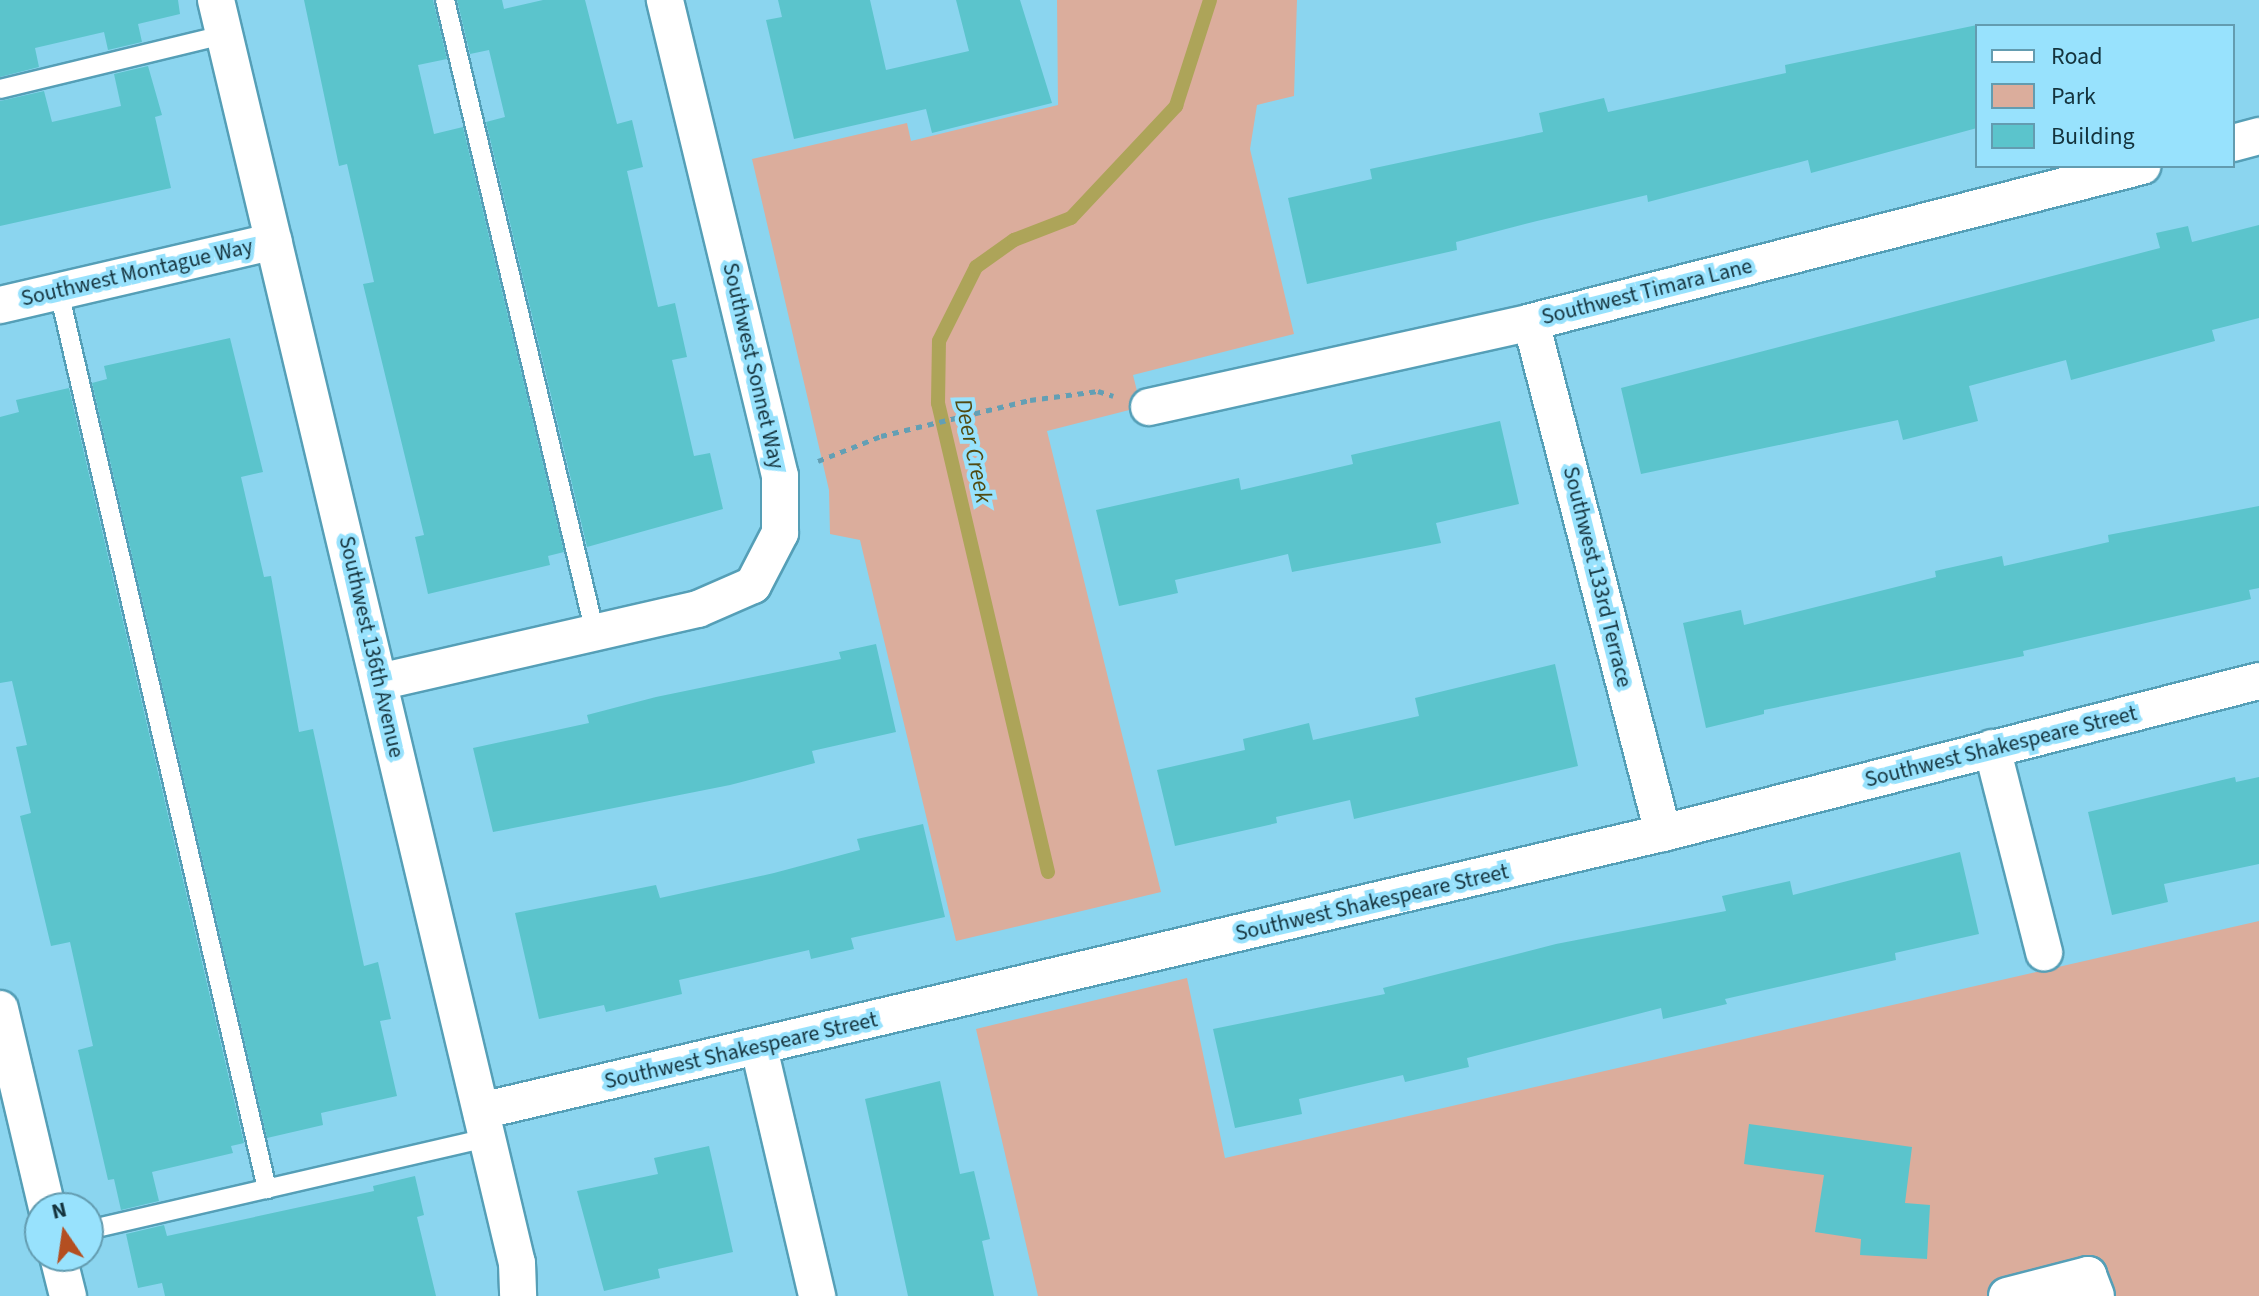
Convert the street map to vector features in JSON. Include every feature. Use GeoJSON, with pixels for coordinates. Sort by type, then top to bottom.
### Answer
{"type":"FeatureCollection","features":[{"type":"Feature","properties":{"kind":"street","name":"Southwest 136th Avenue"},"geometry":{"type":"LineString","coordinates":[[216,0],[517,1263],[518,1296]]}},
{"type":"Feature","properties":{"kind":"street","name":"Southwest Sonnet Way"},"geometry":{"type":"LineString","coordinates":[[379,682],[698,609],[753,585],[780,533],[780,476],[665,0]]}},
{"type":"Feature","properties":{"kind":"street"},"geometry":{"type":"LineString","coordinates":[[2235,142],[2259,136]]}},
{"type":"Feature","properties":{"kind":"street","name":"Southwest Timara Lane"},"geometry":{"type":"LineString","coordinates":[[1149,407],[1531,322],[2134,168]]}},
{"type":"Feature","properties":{"kind":"street","name":"Southwest Montague Way"},"geometry":{"type":"LineString","coordinates":[[0,305],[274,241]]}},
{"type":"Feature","properties":{"kind":"street","name":"Southwest 133rd Terrace"},"geometry":{"type":"LineString","coordinates":[[1531,322],[1663,833]]}},
{"type":"Feature","properties":{"kind":"street","name":"Southwest Shakespeare Street"},"geometry":{"type":"LineString","coordinates":[[484,1124],[759,1048],[1663,833],[2259,681]]}},
{"type":"Feature","properties":{"kind":"street"},"geometry":{"type":"LineString","coordinates":[[1992,748],[2044,952]]}},
{"type":"Feature","properties":{"kind":"street"},"geometry":{"type":"LineString","coordinates":[[0,1009],[43,1192]]}},
{"type":"Feature","properties":{"kind":"street"},"geometry":{"type":"LineString","coordinates":[[759,1048],[817,1296]]}},
{"type":"Feature","properties":{"kind":"street"},"geometry":{"type":"LineString","coordinates":[[62,1272],[68,1296]]}},
{"type":"Feature","properties":{"kind":"street"},"geometry":{"type":"LineString","coordinates":[[2007,1296],[2088,1275],[2096,1296]]}},
{"type":"Feature","properties":{"kind":"lane"},"geometry":{"type":"LineString","coordinates":[[445,0],[595,633]]}},
{"type":"Feature","properties":{"kind":"lane"},"geometry":{"type":"LineString","coordinates":[[0,89],[224,35]]}},
{"type":"Feature","properties":{"kind":"lane"},"geometry":{"type":"LineString","coordinates":[[59,292],[267,1189]]}},
{"type":"Feature","properties":{"kind":"lane"},"geometry":{"type":"LineString","coordinates":[[104,1226],[267,1189],[484,1124]]}},
{"type":"Feature","properties":{"kind":"path"},"geometry":{"type":"LineString","coordinates":[[780,476],[881,436],[1030,400],[1098,391],[1149,407]]}},
{"type":"Feature","properties":{"kind":"green space"},"geometry":{"type":"Polygon","coordinates":[[[1057,0],[1297,0],[1294,96],[1257,105],[1250,149],[1294,334],[1133,375],[1141,407],[1047,431],[1161,892],[956,941],[860,540],[830,534],[829,490],[752,159],[907,123],[911,141],[1058,105],[1057,0]]]}},
{"type":"Feature","properties":{"kind":"green space"},"geometry":{"type":"Polygon","coordinates":[[[2259,921],[2259,1296],[1038,1296],[976,1029],[1187,978],[1225,1158],[2259,921]]]}},
{"type":"Feature","properties":{"kind":"building"},"geometry":{"type":"Polygon","coordinates":[[[0,0],[178,0],[180,14],[138,24],[142,42],[108,50],[104,32],[35,48],[39,67],[0,77],[0,0]]]}},
{"type":"Feature","properties":{"kind":"building"},"geometry":{"type":"Polygon","coordinates":[[[304,0],[433,0],[447,59],[418,65],[434,134],[463,127],[564,552],[548,556],[550,565],[428,594],[415,537],[424,535],[363,284],[374,282],[347,164],[339,166],[304,0]]]}},
{"type":"Feature","properties":{"kind":"building"},"geometry":{"type":"Polygon","coordinates":[[[457,0],[502,0],[504,9],[543,0],[585,0],[617,124],[632,120],[643,167],[627,171],[658,307],[675,303],[687,357],[672,360],[694,456],[710,453],[723,509],[587,547],[486,122],[505,117],[489,50],[470,54],[457,0]]]}},
{"type":"Feature","properties":{"kind":"building"},"geometry":{"type":"Polygon","coordinates":[[[778,0],[870,0],[886,70],[969,51],[956,0],[1020,0],[1052,103],[932,133],[926,109],[794,139],[766,20],[782,17],[778,0]]]}},
{"type":"Feature","properties":{"kind":"building"},"geometry":{"type":"Polygon","coordinates":[[[1975,25],[1975,129],[1811,173],[1808,160],[1648,202],[1647,195],[1456,242],[1457,250],[1307,284],[1288,198],[1372,179],[1370,169],[1543,132],[1539,113],[1604,98],[1608,112],[1786,73],[1785,65],[1975,25]]]}},
{"type":"Feature","properties":{"kind":"building"},"geometry":{"type":"Polygon","coordinates":[[[148,66],[162,115],[155,117],[171,188],[0,226],[0,101],[44,91],[52,122],[121,106],[114,74],[148,66]]]}},
{"type":"Feature","properties":{"kind":"building"},"geometry":{"type":"Polygon","coordinates":[[[2259,225],[2259,318],[2212,330],[2215,341],[2071,380],[2066,360],[1969,386],[1978,421],[1903,440],[1898,420],[1641,474],[1621,388],[2160,248],[2156,233],[2188,226],[2192,242],[2259,225]]]}},
{"type":"Feature","properties":{"kind":"building"},"geometry":{"type":"Polygon","coordinates":[[[230,338],[263,472],[241,477],[264,577],[271,576],[299,732],[313,729],[364,966],[378,962],[391,1019],[380,1021],[397,1096],[321,1113],[323,1125],[267,1138],[92,383],[107,379],[104,366],[230,338]]]}},
{"type":"Feature","properties":{"kind":"building"},"geometry":{"type":"Polygon","coordinates":[[[69,388],[244,1143],[231,1146],[233,1153],[152,1172],[159,1201],[121,1210],[114,1179],[108,1180],[78,1050],[93,1046],[70,942],[51,946],[20,816],[31,813],[16,747],[27,745],[12,681],[0,683],[0,417],[19,412],[16,400],[69,388]]]}},
{"type":"Feature","properties":{"kind":"building"},"geometry":{"type":"Polygon","coordinates":[[[1500,421],[1519,504],[1436,523],[1441,543],[1292,572],[1288,554],[1175,580],[1178,593],[1119,606],[1096,510],[1239,478],[1241,490],[1353,464],[1351,455],[1500,421]]]}},
{"type":"Feature","properties":{"kind":"building"},"geometry":{"type":"Polygon","coordinates":[[[2259,506],[2259,588],[2249,590],[2251,599],[2023,651],[2024,656],[1764,710],[1764,714],[1706,728],[1683,623],[1741,610],[1744,625],[1936,577],[1935,571],[2002,556],[2004,566],[2109,542],[2108,535],[2259,506]]]}},
{"type":"Feature","properties":{"kind":"building"},"geometry":{"type":"Polygon","coordinates":[[[876,644],[896,732],[812,751],[815,763],[730,785],[493,832],[473,748],[589,723],[587,715],[656,697],[841,659],[839,652],[876,644]]]}},
{"type":"Feature","properties":{"kind":"building"},"geometry":{"type":"Polygon","coordinates":[[[1555,664],[1578,766],[1354,819],[1350,800],[1276,817],[1277,823],[1175,846],[1157,770],[1245,750],[1243,739],[1309,723],[1313,740],[1419,716],[1415,698],[1555,664]]]}},
{"type":"Feature","properties":{"kind":"building"},"geometry":{"type":"Polygon","coordinates":[[[2235,777],[2236,782],[2259,777],[2259,864],[2164,884],[2168,902],[2112,915],[2088,812],[2235,777]]]}},
{"type":"Feature","properties":{"kind":"building"},"geometry":{"type":"Polygon","coordinates":[[[923,824],[945,917],[851,938],[854,949],[811,959],[809,950],[679,980],[682,994],[606,1012],[604,1005],[539,1019],[515,913],[656,885],[660,898],[860,850],[857,839],[923,824]]]}},
{"type":"Feature","properties":{"kind":"building"},"geometry":{"type":"Polygon","coordinates":[[[1960,852],[1979,934],[1895,953],[1896,960],[1725,999],[1727,1004],[1663,1019],[1661,1008],[1467,1058],[1469,1067],[1405,1082],[1403,1075],[1299,1099],[1302,1114],[1235,1128],[1213,1029],[1385,994],[1383,988],[1556,944],[1726,911],[1722,896],[1790,881],[1793,895],[1960,852]]]}},
{"type":"Feature","properties":{"kind":"building"},"geometry":{"type":"Polygon","coordinates":[[[940,1081],[960,1174],[974,1171],[990,1239],[982,1241],[994,1296],[908,1296],[865,1099],[940,1081]]]}},
{"type":"Feature","properties":{"kind":"building"},"geometry":{"type":"Polygon","coordinates":[[[1749,1124],[1912,1147],[1905,1203],[1930,1205],[1927,1259],[1860,1255],[1861,1239],[1815,1232],[1824,1175],[1744,1164],[1749,1124]]]}},
{"type":"Feature","properties":{"kind":"building"},"geometry":{"type":"Polygon","coordinates":[[[709,1146],[733,1252],[658,1269],[660,1278],[604,1291],[577,1191],[658,1174],[654,1158],[709,1146]]]}},
{"type":"Feature","properties":{"kind":"building"},"geometry":{"type":"Polygon","coordinates":[[[415,1176],[424,1215],[417,1217],[436,1296],[165,1296],[162,1283],[138,1288],[126,1234],[164,1225],[167,1236],[374,1191],[373,1186],[415,1176]]]}},
{"type":"Feature","properties":{"kind":"waterway","name":"Deer Creek"},"geometry":{"type":"LineString","coordinates":[[1048,872],[938,403],[939,341],[976,267],[1014,240],[1071,218],[1176,106],[1210,0]]}}]}
